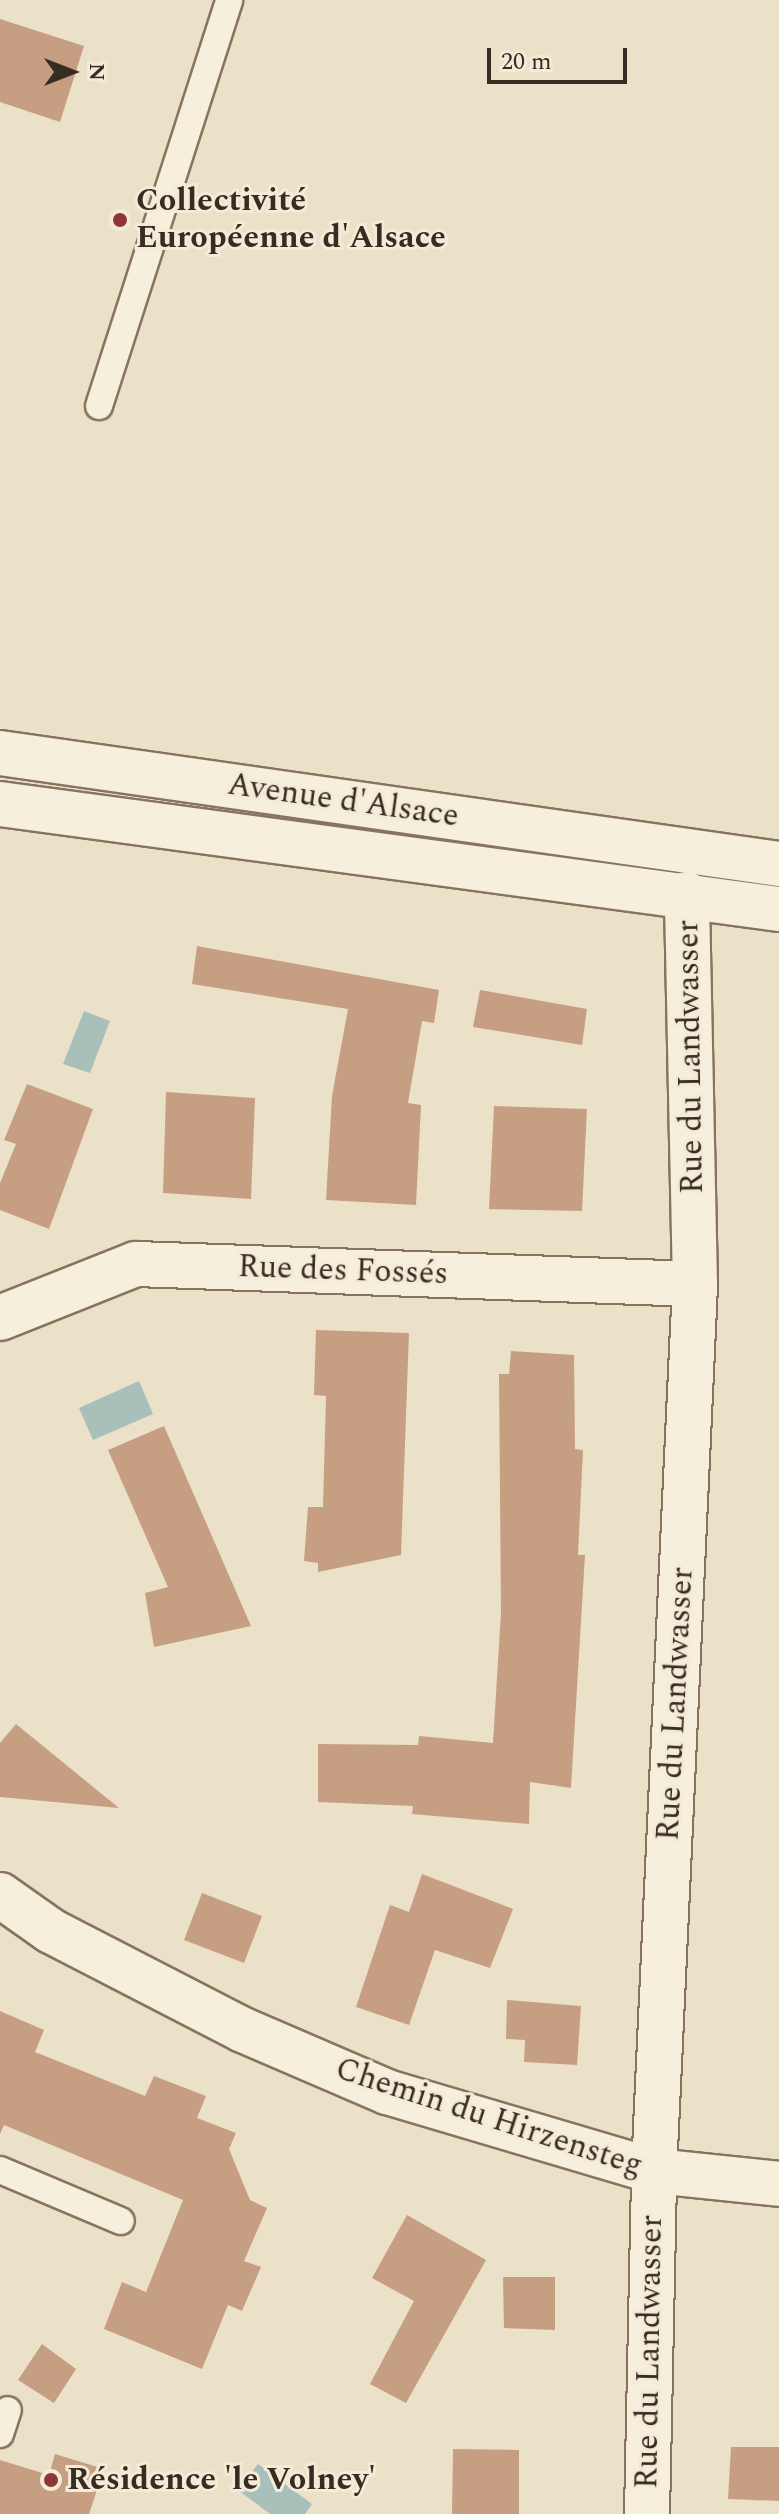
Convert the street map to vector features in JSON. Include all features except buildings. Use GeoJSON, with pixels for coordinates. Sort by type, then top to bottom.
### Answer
{"type":"FeatureCollection","features":[{"type":"Feature","properties":{"kind":"street","name":"Avenue d'Alsace"},"geometry":{"type":"LineString","coordinates":[[0,753],[779,864]]}},
{"type":"Feature","properties":{"kind":"street","name":"Avenue d'Alsace"},"geometry":{"type":"LineString","coordinates":[[0,804],[687,894],[779,909]]}},
{"type":"Feature","properties":{"kind":"street"},"geometry":{"type":"LineString","coordinates":[[687,850],[687,894]]}},
{"type":"Feature","properties":{"kind":"street","name":"Rue du Landwasser"},"geometry":{"type":"LineString","coordinates":[[647,2514],[654,2171],[695,1284],[687,894]]}},
{"type":"Feature","properties":{"kind":"street","name":"Rue des Fossés"},"geometry":{"type":"LineString","coordinates":[[0,1318],[136,1264],[695,1284]]}},
{"type":"Feature","properties":{"kind":"street","name":"Chemin du Hirzensteg"},"geometry":{"type":"LineString","coordinates":[[0,1895],[51,1931],[243,2030],[387,2092],[654,2171],[779,2184]]}},
{"type":"Feature","properties":{"kind":"lane"},"geometry":{"type":"LineString","coordinates":[[99,406],[229,0]]}},
{"type":"Feature","properties":{"kind":"lane"},"geometry":{"type":"LineString","coordinates":[[0,2170],[121,2221]]}},
{"type":"Feature","properties":{"kind":"water"},"geometry":{"type":"Polygon","coordinates":[[[84,1011],[110,1021],[90,1073],[63,1064],[84,1011]]]}},
{"type":"Feature","properties":{"kind":"water"},"geometry":{"type":"Polygon","coordinates":[[[139,1381],[153,1414],[93,1440],[79,1408],[139,1381]]]}},
{"type":"Feature","properties":{"kind":"water"},"geometry":{"type":"Polygon","coordinates":[[[258,2464],[312,2504],[305,2514],[270,2514],[238,2490],[258,2464]]]}},
{"type":"Feature","properties":{"kind":"place","name":"Collectivité Européenne d'Alsace"},"geometry":{"type":"Point","coordinates":[120,220]}},
{"type":"Feature","properties":{"kind":"place","name":"Résidence 'le Volney'"},"geometry":{"type":"Point","coordinates":[51,2480]}}]}
